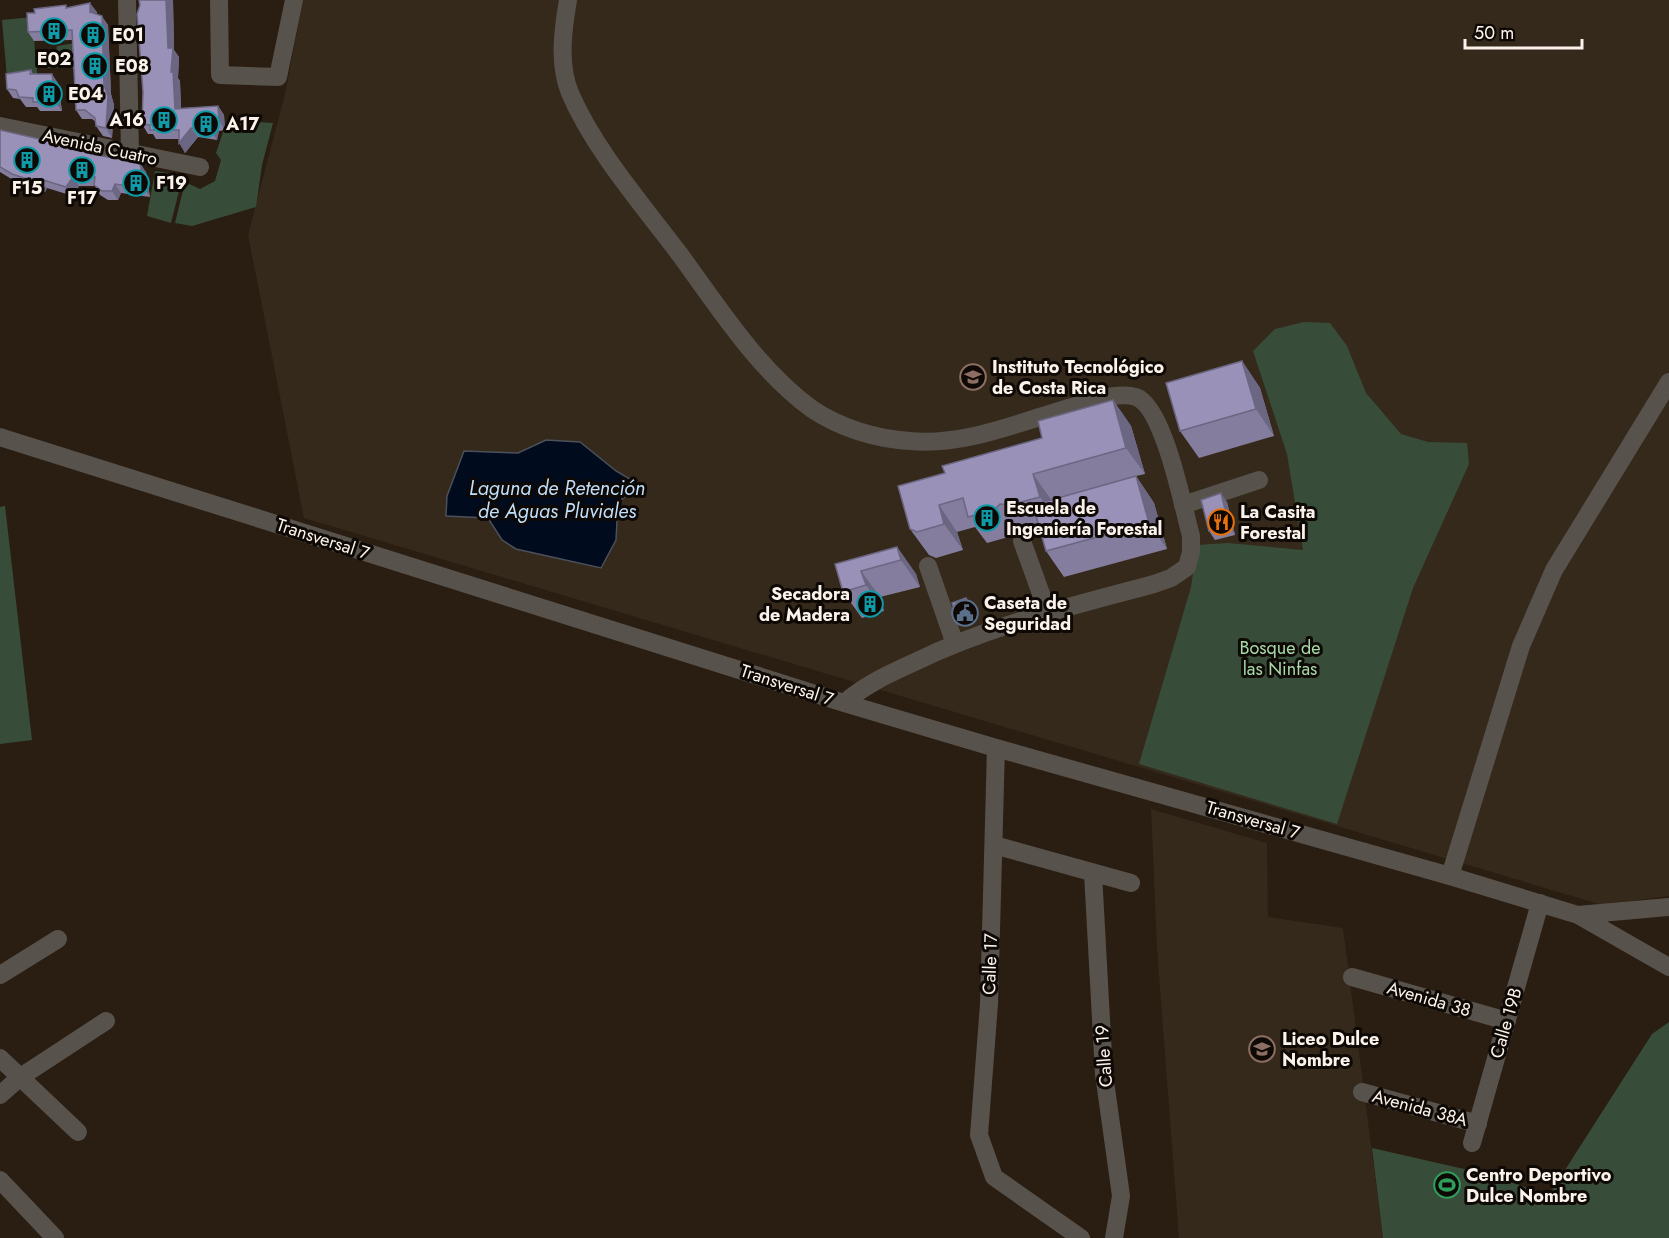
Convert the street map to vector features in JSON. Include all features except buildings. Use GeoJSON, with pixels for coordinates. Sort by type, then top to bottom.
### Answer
{"type":"FeatureCollection","features":[{"type":"Feature","properties":{"kind":"street"},"geometry":{"type":"LineString","coordinates":[[127,0],[130,153]]}},
{"type":"Feature","properties":{"kind":"street"},"geometry":{"type":"LineString","coordinates":[[219,0],[220,75],[278,76],[294,0]]}},
{"type":"Feature","properties":{"kind":"street"},"geometry":{"type":"LineString","coordinates":[[568,0],[563,26],[563,53],[569,91],[592,133],[641,203],[743,338],[777,379],[813,409],[843,426],[876,436],[910,441],[945,441],[1095,401],[1135,397],[1146,403],[1160,425],[1191,536],[1191,552],[1187,567],[1180,573],[1154,584],[995,628],[865,685],[844,703]]}},
{"type":"Feature","properties":{"kind":"street","name":"Avenida Cuatro"},"geometry":{"type":"LineString","coordinates":[[0,126],[200,166]]}},
{"type":"Feature","properties":{"kind":"street"},"geometry":{"type":"LineString","coordinates":[[1450,876],[1521,646],[1554,570],[1669,382]]}},
{"type":"Feature","properties":{"kind":"street","name":"Transversal 7"},"geometry":{"type":"LineString","coordinates":[[0,437],[844,703],[1450,876],[1578,915]]}},
{"type":"Feature","properties":{"kind":"street"},"geometry":{"type":"LineString","coordinates":[[1183,506],[1259,480]]}},
{"type":"Feature","properties":{"kind":"street"},"geometry":{"type":"LineString","coordinates":[[1022,541],[1048,613]]}},
{"type":"Feature","properties":{"kind":"street"},"geometry":{"type":"LineString","coordinates":[[928,566],[955,644]]}},
{"type":"Feature","properties":{"kind":"street","name":"Calle 17"},"geometry":{"type":"LineString","coordinates":[[996,748],[989,1004],[980,1135],[994,1177],[1081,1238]]}},
{"type":"Feature","properties":{"kind":"street"},"geometry":{"type":"LineString","coordinates":[[994,845],[1131,883]]}},
{"type":"Feature","properties":{"kind":"street","name":"Calle 19"},"geometry":{"type":"LineString","coordinates":[[1093,873],[1104,1074],[1121,1196],[1114,1238]]}},
{"type":"Feature","properties":{"kind":"street","name":"Calle 19B"},"geometry":{"type":"LineString","coordinates":[[1472,1143],[1540,903]]}},
{"type":"Feature","properties":{"kind":"street"},"geometry":{"type":"LineString","coordinates":[[1578,915],[1669,907]]}},
{"type":"Feature","properties":{"kind":"street"},"geometry":{"type":"LineString","coordinates":[[1578,915],[1669,967]]}},
{"type":"Feature","properties":{"kind":"street"},"geometry":{"type":"LineString","coordinates":[[0,975],[58,939]]}},
{"type":"Feature","properties":{"kind":"street","name":"Avenida 38"},"geometry":{"type":"LineString","coordinates":[[1352,977],[1507,1021]]}},
{"type":"Feature","properties":{"kind":"street"},"geometry":{"type":"LineString","coordinates":[[0,1095],[19,1078],[106,1021]]}},
{"type":"Feature","properties":{"kind":"street"},"geometry":{"type":"LineString","coordinates":[[0,1058],[78,1132]]}},
{"type":"Feature","properties":{"kind":"street","name":"Avenida 38A"},"geometry":{"type":"LineString","coordinates":[[1362,1092],[1478,1124]]}},
{"type":"Feature","properties":{"kind":"street"},"geometry":{"type":"LineString","coordinates":[[0,1180],[56,1238]]}},
{"type":"Feature","properties":{"kind":"shaded area","name":"Instituto Tecnológico de Costa Rica"},"geometry":{"type":"Polygon","coordinates":[[[303,0],[1669,0],[1669,896],[1602,905],[304,518],[248,235],[285,94],[303,0]]]}},
{"type":"Feature","properties":{"kind":"shaded area","name":"Liceo Dulce Nombre"},"geometry":{"type":"Polygon","coordinates":[[[1151,809],[1267,843],[1268,917],[1343,928],[1383,1238],[1179,1238],[1157,949],[1151,809]]]}},
{"type":"Feature","properties":{"kind":"green space"},"geometry":{"type":"Polygon","coordinates":[[[33,17],[35,53],[56,51],[57,46],[75,43],[77,68],[37,68],[37,80],[7,78],[2,20],[33,17]]]}},
{"type":"Feature","properties":{"kind":"green space"},"geometry":{"type":"Polygon","coordinates":[[[227,120],[273,123],[262,165],[256,207],[192,226],[175,223],[185,182],[200,189],[215,181],[221,160],[216,153],[227,120]]]}},
{"type":"Feature","properties":{"kind":"green space"},"geometry":{"type":"Polygon","coordinates":[[[155,171],[183,175],[171,223],[147,216],[155,171]]]}},
{"type":"Feature","properties":{"kind":"green space","name":"Bosque de las Ninfas"},"geometry":{"type":"Polygon","coordinates":[[[1304,322],[1330,323],[1347,346],[1366,393],[1401,434],[1428,442],[1467,443],[1469,464],[1413,588],[1337,824],[1139,764],[1191,587],[1197,545],[1228,543],[1303,550],[1287,454],[1253,351],[1275,329],[1304,322]]]}},
{"type":"Feature","properties":{"kind":"green space"},"geometry":{"type":"Polygon","coordinates":[[[5,506],[32,740],[0,744],[0,507],[5,506]]]}},
{"type":"Feature","properties":{"kind":"green space"},"geometry":{"type":"Polygon","coordinates":[[[1669,1022],[1669,1238],[1383,1238],[1372,1148],[1486,1174],[1549,1195],[1652,1034],[1669,1022]]]}},
{"type":"Feature","properties":{"kind":"water","name":"Laguna de Retención de Aguas Pluviales"},"geometry":{"type":"Polygon","coordinates":[[[546,440],[580,442],[616,471],[633,481],[634,490],[618,502],[616,540],[601,568],[516,549],[502,540],[488,518],[446,516],[447,496],[464,451],[518,453],[546,440]]]}},
{"type":"Feature","properties":{"kind":"place","name":"E02"},"geometry":{"type":"Point","coordinates":[54,31]}},
{"type":"Feature","properties":{"kind":"place","name":"E01"},"geometry":{"type":"Point","coordinates":[93,35]}},
{"type":"Feature","properties":{"kind":"place","name":"E08"},"geometry":{"type":"Point","coordinates":[95,66]}},
{"type":"Feature","properties":{"kind":"place","name":"E04"},"geometry":{"type":"Point","coordinates":[49,94]}},
{"type":"Feature","properties":{"kind":"place","name":"A16"},"geometry":{"type":"Point","coordinates":[164,120]}},
{"type":"Feature","properties":{"kind":"place","name":"A17"},"geometry":{"type":"Point","coordinates":[206,124]}},
{"type":"Feature","properties":{"kind":"place","name":"F15"},"geometry":{"type":"Point","coordinates":[27,160]}},
{"type":"Feature","properties":{"kind":"place","name":"F17"},"geometry":{"type":"Point","coordinates":[82,170]}},
{"type":"Feature","properties":{"kind":"place","name":"F19"},"geometry":{"type":"Point","coordinates":[136,183]}},
{"type":"Feature","properties":{"kind":"place","name":"Instituto Tecnológico de Costa Rica"},"geometry":{"type":"Point","coordinates":[973,377]}},
{"type":"Feature","properties":{"kind":"place","name":"Escuela de Ingeniería Forestal"},"geometry":{"type":"Point","coordinates":[987,518]}},
{"type":"Feature","properties":{"kind":"place","name":"La Casita Forestal"},"geometry":{"type":"Point","coordinates":[1221,522]}},
{"type":"Feature","properties":{"kind":"place","name":"Secadora de Madera"},"geometry":{"type":"Point","coordinates":[870,604]}},
{"type":"Feature","properties":{"kind":"place","name":"Caseta de Seguridad"},"geometry":{"type":"Point","coordinates":[965,613]}},
{"type":"Feature","properties":{"kind":"place","name":"Liceo Dulce Nombre"},"geometry":{"type":"Point","coordinates":[1262,1049]}},
{"type":"Feature","properties":{"kind":"place","name":"Centro Deportivo Dulce Nombre"},"geometry":{"type":"Point","coordinates":[1447,1185]}}]}
